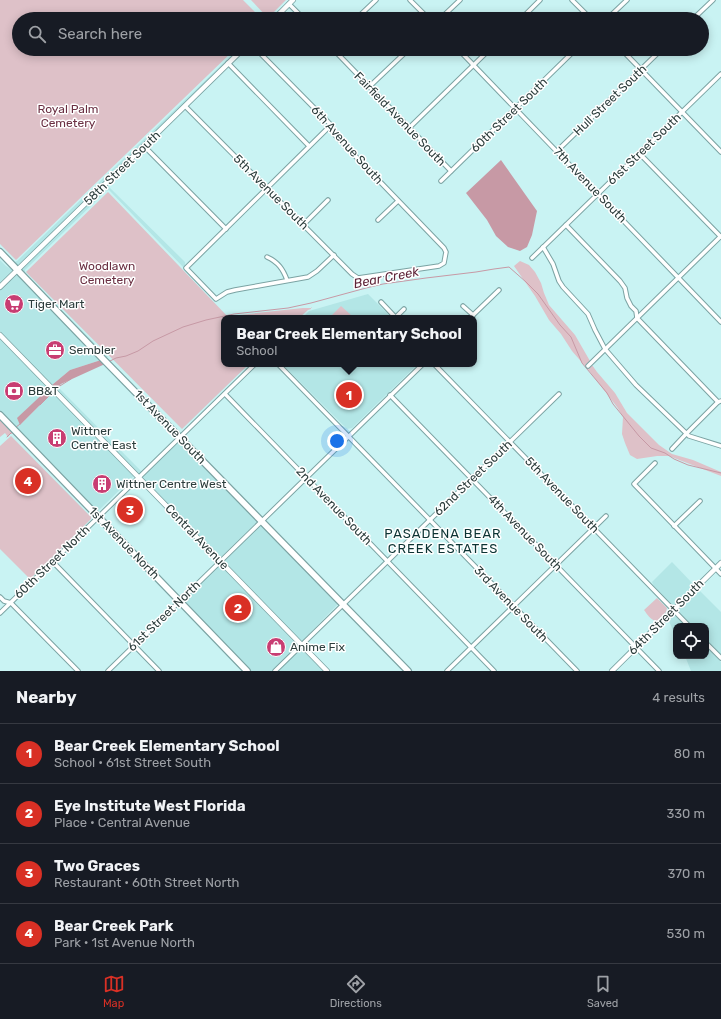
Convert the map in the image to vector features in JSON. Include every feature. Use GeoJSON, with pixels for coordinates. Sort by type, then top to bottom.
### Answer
{"type":"FeatureCollection","features":[{"type":"Feature","properties":{"kind":"main road","name":"1st Avenue South"},"geometry":{"type":"LineString","coordinates":[[0,252],[111,368],[408,671]]}},
{"type":"Feature","properties":{"kind":"main road","name":"1st Avenue North"},"geometry":{"type":"LineString","coordinates":[[0,416],[248,671]]}},
{"type":"Feature","properties":{"kind":"street"},"geometry":{"type":"LineString","coordinates":[[363,12],[376,0]]}},
{"type":"Feature","properties":{"kind":"street"},"geometry":{"type":"LineString","coordinates":[[410,0],[422,12]]}},
{"type":"Feature","properties":{"kind":"street"},"geometry":{"type":"LineString","coordinates":[[447,12],[460,0]]}},
{"type":"Feature","properties":{"kind":"street"},"geometry":{"type":"LineString","coordinates":[[528,12],[540,0]]}},
{"type":"Feature","properties":{"kind":"street"},"geometry":{"type":"LineString","coordinates":[[572,0],[584,12]]}},
{"type":"Feature","properties":{"kind":"street"},"geometry":{"type":"LineString","coordinates":[[614,12],[627,0]]}},
{"type":"Feature","properties":{"kind":"street"},"geometry":{"type":"LineString","coordinates":[[700,12],[713,0]]}},
{"type":"Feature","properties":{"kind":"street"},"geometry":{"type":"LineString","coordinates":[[281,12],[291,2],[299,12]]}},
{"type":"Feature","properties":{"kind":"street","name":"58th Street South"},"geometry":{"type":"LineString","coordinates":[[0,286],[236,56]]}},
{"type":"Feature","properties":{"kind":"street","name":"6th Avenue South"},"geometry":{"type":"LineString","coordinates":[[263,56],[331,125],[334,134],[444,248],[446,252],[444,263],[439,266],[358,278]]}},
{"type":"Feature","properties":{"kind":"street","name":"Fairfield Avenue South"},"geometry":{"type":"LineString","coordinates":[[340,56],[450,171]]}},
{"type":"Feature","properties":{"kind":"street"},"geometry":{"type":"LineString","coordinates":[[370,87],[402,56]]}},
{"type":"Feature","properties":{"kind":"street","name":"7th Avenue South"},"geometry":{"type":"LineString","coordinates":[[465,56],[721,322]]}},
{"type":"Feature","properties":{"kind":"street"},"geometry":{"type":"LineString","coordinates":[[409,128],[483,56]]}},
{"type":"Feature","properties":{"kind":"street","name":"60th Street South"},"geometry":{"type":"LineString","coordinates":[[441,181],[569,56]]}},
{"type":"Feature","properties":{"kind":"street"},"geometry":{"type":"LineString","coordinates":[[628,56],[721,152]]}},
{"type":"Feature","properties":{"kind":"street","name":"Hull Street South"},"geometry":{"type":"LineString","coordinates":[[557,151],[655,56]]}},
{"type":"Feature","properties":{"kind":"street"},"geometry":{"type":"LineString","coordinates":[[228,64],[309,146]]}},
{"type":"Feature","properties":{"kind":"street","name":"61st Street South"},"geometry":{"type":"LineString","coordinates":[[532,258],[721,74]]}},
{"type":"Feature","properties":{"kind":"street","name":"5th Avenue South"},"geometry":{"type":"LineString","coordinates":[[186,106],[267,189],[304,224],[352,274],[358,278]]}},
{"type":"Feature","properties":{"kind":"street"},"geometry":{"type":"LineString","coordinates":[[331,125],[186,268],[216,299],[227,292],[235,290],[308,277],[334,256]]}},
{"type":"Feature","properties":{"kind":"street"},"geometry":{"type":"LineString","coordinates":[[144,146],[226,229]]}},
{"type":"Feature","properties":{"kind":"street"},"geometry":{"type":"LineString","coordinates":[[588,366],[721,237],[639,153]]}},
{"type":"Feature","properties":{"kind":"street"},"geometry":{"type":"LineString","coordinates":[[304,224],[328,200]]}},
{"type":"Feature","properties":{"kind":"street"},"geometry":{"type":"LineString","coordinates":[[378,220],[398,201]]}},
{"type":"Feature","properties":{"kind":"street"},"geometry":{"type":"LineString","coordinates":[[566,225],[620,281],[625,288],[627,298],[636,312],[637,318],[720,401],[672,449]]}},
{"type":"Feature","properties":{"kind":"street"},"geometry":{"type":"LineString","coordinates":[[543,247],[553,264],[559,281],[563,287],[588,314],[605,349],[636,385],[686,434],[693,438],[721,446]]}},
{"type":"Feature","properties":{"kind":"street"},"geometry":{"type":"LineString","coordinates":[[267,256],[281,267],[287,280]]}},
{"type":"Feature","properties":{"kind":"street"},"geometry":{"type":"LineString","coordinates":[[472,315],[499,290]]}},
{"type":"Feature","properties":{"kind":"street"},"geometry":{"type":"LineString","coordinates":[[381,302],[393,315]]}},
{"type":"Feature","properties":{"kind":"street"},"geometry":{"type":"LineString","coordinates":[[463,306],[470,315]]}},
{"type":"Feature","properties":{"kind":"street"},"geometry":{"type":"LineString","coordinates":[[399,315],[404,309]]}},
{"type":"Feature","properties":{"kind":"street","name":"Central Avenue"},"geometry":{"type":"LineString","coordinates":[[0,334],[327,671]]}},
{"type":"Feature","properties":{"kind":"street"},"geometry":{"type":"LineString","coordinates":[[139,478],[252,367]]}},
{"type":"Feature","properties":{"kind":"street","name":"3rd Avenue South"},"geometry":{"type":"LineString","coordinates":[[281,367],[577,671]]}},
{"type":"Feature","properties":{"kind":"street"},"geometry":{"type":"LineString","coordinates":[[220,561],[420,367]]}},
{"type":"Feature","properties":{"kind":"street","name":"5th Avenue South"},"geometry":{"type":"LineString","coordinates":[[437,367],[686,623]]}},
{"type":"Feature","properties":{"kind":"street","name":"2nd Avenue South"},"geometry":{"type":"LineString","coordinates":[[224,394],[494,671]]}},
{"type":"Feature","properties":{"kind":"street","name":"62nd Street South"},"geometry":{"type":"LineString","coordinates":[[275,671],[559,394]]}},
{"type":"Feature","properties":{"kind":"street","name":"4th Avenue South"},"geometry":{"type":"LineString","coordinates":[[390,395],[659,671]]}},
{"type":"Feature","properties":{"kind":"street"},"geometry":{"type":"LineString","coordinates":[[655,463],[634,484],[721,574]]}},
{"type":"Feature","properties":{"kind":"street","name":"60th Street North"},"geometry":{"type":"LineString","coordinates":[[0,613],[139,478]]}},
{"type":"Feature","properties":{"kind":"street"},"geometry":{"type":"LineString","coordinates":[[674,526],[700,501]]}},
{"type":"Feature","properties":{"kind":"street"},"geometry":{"type":"LineString","coordinates":[[447,671],[606,516]]}},
{"type":"Feature","properties":{"kind":"street","name":"61st Street North"},"geometry":{"type":"LineString","coordinates":[[108,671],[220,561]]}},
{"type":"Feature","properties":{"kind":"street"},"geometry":{"type":"LineString","coordinates":[[53,562],[159,671]]}},
{"type":"Feature","properties":{"kind":"street","name":"64th Street South"},"geometry":{"type":"LineString","coordinates":[[612,671],[721,563]]}},
{"type":"Feature","properties":{"kind":"street"},"geometry":{"type":"LineString","coordinates":[[0,598],[11,603],[78,671]]}},
{"type":"Feature","properties":{"kind":"street"},"geometry":{"type":"LineString","coordinates":[[709,646],[721,658]]}},
{"type":"Feature","properties":{"kind":"shaded area"},"geometry":{"type":"Polygon","coordinates":[[[231,56],[233,56],[17,267],[0,249],[0,247],[15,262],[231,56]]]}},
{"type":"Feature","properties":{"kind":"shaded area"},"geometry":{"type":"Polygon","coordinates":[[[501,160],[537,211],[532,235],[527,247],[520,251],[508,247],[496,236],[487,220],[466,193],[501,160]]]}},
{"type":"Feature","properties":{"kind":"shaded area"},"geometry":{"type":"Polygon","coordinates":[[[107,185],[185,262],[184,268],[109,190],[106,191],[25,270],[25,273],[108,357],[105,358],[20,270],[107,185]]]}},
{"type":"Feature","properties":{"kind":"shaded area"},"geometry":{"type":"Polygon","coordinates":[[[0,260],[14,271],[0,284],[0,260]]]}},
{"type":"Feature","properties":{"kind":"shaded area"},"geometry":{"type":"Polygon","coordinates":[[[17,273],[101,360],[70,370],[52,385],[0,331],[0,289],[17,273]]]}},
{"type":"Feature","properties":{"kind":"shaded area"},"geometry":{"type":"Polygon","coordinates":[[[368,294],[389,315],[305,315],[309,311],[368,294]]]}},
{"type":"Feature","properties":{"kind":"shaded area"},"geometry":{"type":"Polygon","coordinates":[[[0,338],[49,388],[44,392],[21,424],[53,392],[134,476],[97,512],[0,412],[0,338]]]}},
{"type":"Feature","properties":{"kind":"shaded area"},"geometry":{"type":"Polygon","coordinates":[[[101,360],[105,364],[61,384],[56,389],[52,385],[70,370],[101,360]]]}},
{"type":"Feature","properties":{"kind":"shaded area"},"geometry":{"type":"Polygon","coordinates":[[[285,367],[415,367],[352,428],[347,429],[285,367]]]}},
{"type":"Feature","properties":{"kind":"shaded area"},"geometry":{"type":"Polygon","coordinates":[[[58,387],[142,472],[139,475],[56,389],[58,387]]]}},
{"type":"Feature","properties":{"kind":"shaded area"},"geometry":{"type":"Polygon","coordinates":[[[49,388],[53,392],[20,425],[17,418],[49,388]]]}},
{"type":"Feature","properties":{"kind":"shaded area"},"geometry":{"type":"Polygon","coordinates":[[[180,440],[258,521],[220,558],[142,478],[180,440]]]}},
{"type":"Feature","properties":{"kind":"shaded area"},"geometry":{"type":"Polygon","coordinates":[[[261,524],[338,604],[301,642],[223,561],[261,524]]]}},
{"type":"Feature","properties":{"kind":"shaded area"},"geometry":{"type":"Polygon","coordinates":[[[672,562],[695,586],[674,607],[652,582],[672,562]]]}},
{"type":"Feature","properties":{"kind":"shaded area"},"geometry":{"type":"Polygon","coordinates":[[[220,564],[298,645],[272,671],[251,671],[182,601],[220,564]]]}},
{"type":"Feature","properties":{"kind":"shaded area"},"geometry":{"type":"Polygon","coordinates":[[[698,589],[721,612],[721,655],[709,643],[709,623],[690,623],[677,610],[698,589]]]}},
{"type":"Feature","properties":{"kind":"shaded area"},"geometry":{"type":"Polygon","coordinates":[[[674,613],[683,623],[673,623],[673,630],[668,619],[674,613]]]}},
{"type":"Feature","properties":{"kind":"shaded area"},"geometry":{"type":"Polygon","coordinates":[[[301,648],[324,671],[278,671],[301,648]]]}},
{"type":"Feature","properties":{"kind":"shaded area"},"geometry":{"type":"Polygon","coordinates":[[[709,649],[721,662],[721,671],[691,671],[686,659],[709,659],[709,649]]]}},
{"type":"Feature","properties":{"kind":"green space","name":"Royal Palm Cemetery"},"geometry":{"type":"Polygon","coordinates":[[[0,0],[243,0],[255,12],[12,12],[12,56],[228,56],[16,260],[0,244],[0,0]]]}},
{"type":"Feature","properties":{"kind":"green space"},"geometry":{"type":"Polygon","coordinates":[[[251,0],[286,0],[274,12],[262,12],[251,0]]]}},
{"type":"Feature","properties":{"kind":"green space","name":"Woodlawn Cemetery"},"geometry":{"type":"Polygon","coordinates":[[[108,192],[226,315],[221,315],[221,367],[246,367],[182,429],[26,272],[108,192]]]}},
{"type":"Feature","properties":{"kind":"green space"},"geometry":{"type":"Polygon","coordinates":[[[520,261],[529,265],[535,272],[541,283],[549,305],[575,335],[590,361],[585,366],[549,320],[535,296],[514,266],[520,261]]]}},
{"type":"Feature","properties":{"kind":"green space"},"geometry":{"type":"Polygon","coordinates":[[[341,306],[351,315],[332,315],[341,306]]]}},
{"type":"Feature","properties":{"kind":"green space"},"geometry":{"type":"Polygon","coordinates":[[[311,307],[311,309],[302,315],[239,315],[311,307]]]}},
{"type":"Feature","properties":{"kind":"green space"},"geometry":{"type":"Polygon","coordinates":[[[592,365],[615,393],[627,413],[659,445],[672,454],[693,460],[721,472],[721,476],[669,456],[637,459],[630,455],[622,434],[623,417],[587,368],[588,369],[592,365]]]}},
{"type":"Feature","properties":{"kind":"green space"},"geometry":{"type":"Polygon","coordinates":[[[0,419],[94,517],[93,518],[92,515],[13,434],[10,434],[8,437],[5,433],[0,437],[0,419]]]}},
{"type":"Feature","properties":{"kind":"green space"},"geometry":{"type":"Polygon","coordinates":[[[11,436],[91,517],[91,519],[30,579],[0,549],[0,446],[11,436]]]}},
{"type":"Feature","properties":{"kind":"green space"},"geometry":{"type":"Polygon","coordinates":[[[657,598],[667,608],[666,612],[657,621],[655,621],[651,619],[644,610],[657,598]]]}},
{"type":"Feature","properties":{"kind":"waterway","name":"Bear Creek"},"geometry":{"type":"LineString","coordinates":[[229,315],[288,308],[383,284],[509,267],[538,294],[560,325],[571,337],[582,363],[607,393],[613,404],[639,436],[651,448],[665,453],[688,465],[721,473]]}},
{"type":"Feature","properties":{"kind":"waterway","name":"Bear Creek"},"geometry":{"type":"LineString","coordinates":[[108,362],[138,351],[153,341],[183,327],[221,317]]}},
{"type":"Feature","properties":{"kind":"waterway","name":"Bear Creek"},"geometry":{"type":"LineString","coordinates":[[55,389],[71,379]]}},
{"type":"Feature","properties":{"kind":"waterway","name":"Bear Creek"},"geometry":{"type":"LineString","coordinates":[[40,405],[53,392]]}},
{"type":"Feature","properties":{"kind":"waterway","name":"Bear Creek"},"geometry":{"type":"LineString","coordinates":[[15,428],[20,424]]}},
{"type":"Feature","properties":{"kind":"waterway","name":"Bear Creek"},"geometry":{"type":"LineString","coordinates":[[7,437],[13,431]]}},
{"type":"Feature","properties":{"kind":"place","name":"Tiger Mart"},"geometry":{"type":"Point","coordinates":[14,304]}},
{"type":"Feature","properties":{"kind":"place","name":"Sembler"},"geometry":{"type":"Point","coordinates":[55,350]}},
{"type":"Feature","properties":{"kind":"place","name":"BB&T"},"geometry":{"type":"Point","coordinates":[14,391]}},
{"type":"Feature","properties":{"kind":"place","name":"Bear Creek Elementary School"},"geometry":{"type":"Point","coordinates":[349,395]}},
{"type":"Feature","properties":{"kind":"place","name":"Wittner Centre East"},"geometry":{"type":"Point","coordinates":[57,438]}},
{"type":"Feature","properties":{"kind":"place","name":"Bear Creek Park"},"geometry":{"type":"Point","coordinates":[28,481]}},
{"type":"Feature","properties":{"kind":"place","name":"Wittner Centre West"},"geometry":{"type":"Point","coordinates":[102,484]}},
{"type":"Feature","properties":{"kind":"place","name":"Two Graces"},"geometry":{"type":"Point","coordinates":[130,510]}},
{"type":"Feature","properties":{"kind":"place","name":"Eye Institute West Florida"},"geometry":{"type":"Point","coordinates":[238,608]}},
{"type":"Feature","properties":{"kind":"place","name":"Anime Fix"},"geometry":{"type":"Point","coordinates":[276,647]}},
{"type":"Feature","properties":{"kind":"district","name":"PASADENA BEAR CREEK ESTATES"},"geometry":{"type":"Point","coordinates":[443,540]}}]}
